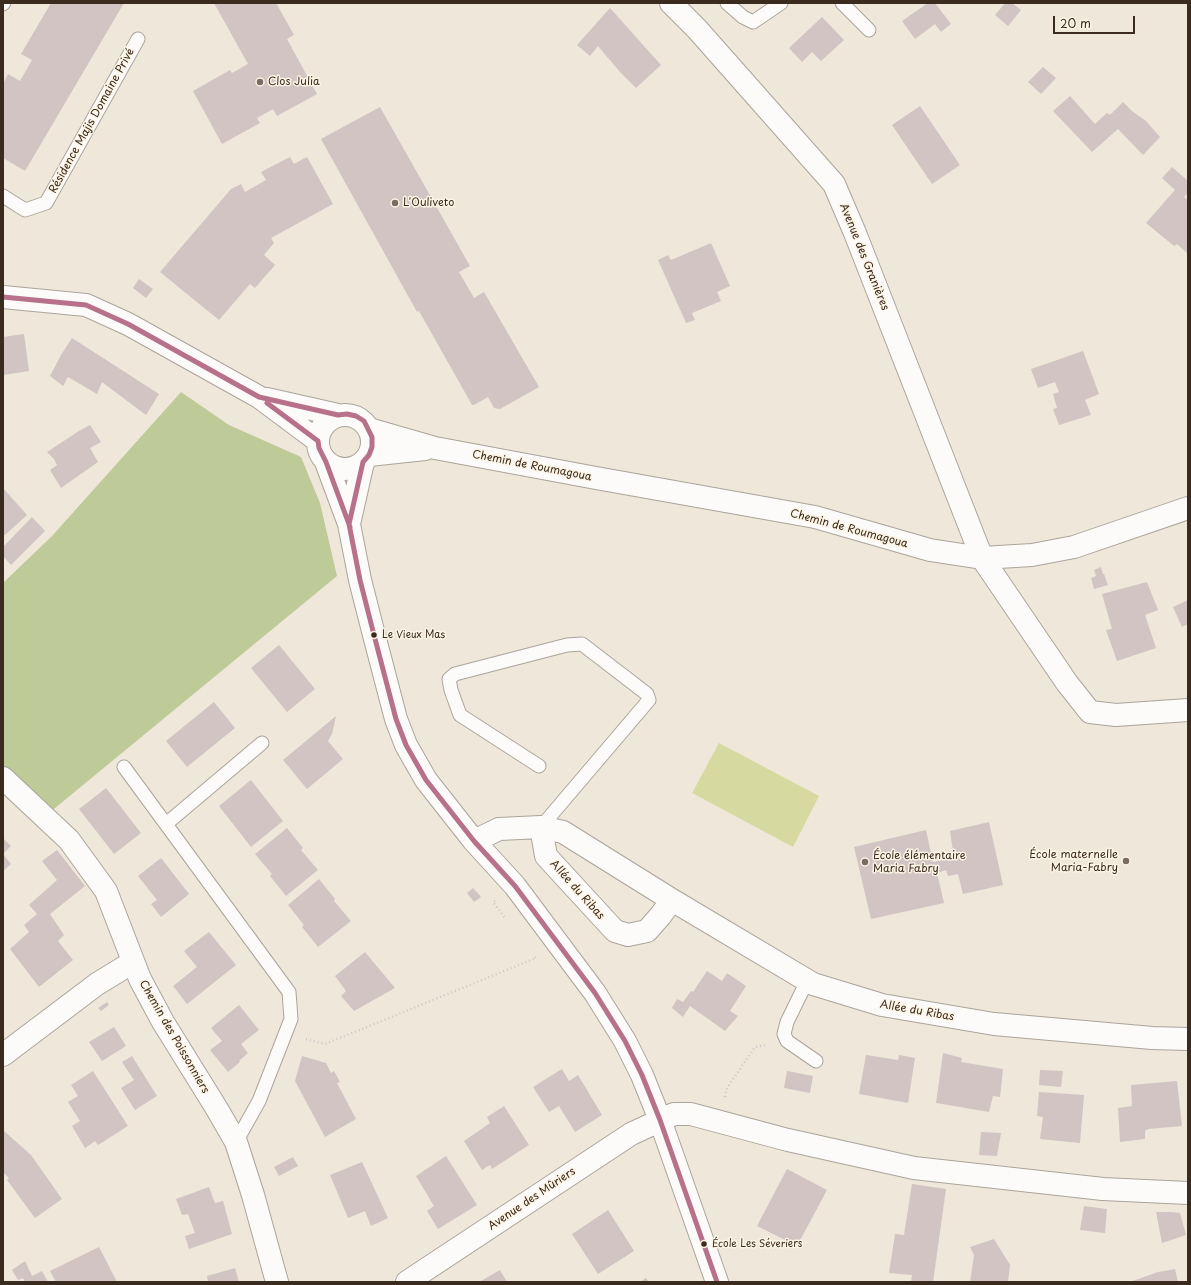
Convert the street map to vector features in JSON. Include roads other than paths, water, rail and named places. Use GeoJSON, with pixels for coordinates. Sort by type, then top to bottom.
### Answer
{"type":"FeatureCollection","features":[{"type":"Feature","properties":{"kind":"street","name":"Avenue des Granières"},"geometry":{"type":"LineString","coordinates":[[671,3],[697,28],[834,184],[855,232],[982,558]]}},
{"type":"Feature","properties":{"kind":"street"},"geometry":{"type":"LineString","coordinates":[[3,297],[86,305],[128,324],[259,398],[318,441]]}},
{"type":"Feature","properties":{"kind":"street"},"geometry":{"type":"LineString","coordinates":[[259,398],[338,415],[347,414],[356,416],[364,421],[369,428],[372,437],[372,447],[366,459],[349,524]]}},
{"type":"Feature","properties":{"kind":"street"},"geometry":{"type":"LineString","coordinates":[[338,415],[330,419],[319,432],[319,448],[326,462],[349,524],[360,580],[374,635],[396,718],[406,745],[426,780],[474,841],[515,886],[595,993],[625,1041],[660,1120],[717,1282]]}},
{"type":"Feature","properties":{"kind":"street","name":"Chemin de Roumagoua"},"geometry":{"type":"LineString","coordinates":[[369,428],[435,448],[815,517],[930,550],[982,558],[1032,555],[1074,547],[1188,508]]}},
{"type":"Feature","properties":{"kind":"street","name":"Chemin de Roumagoua"},"geometry":{"type":"LineString","coordinates":[[366,459],[435,448]]}},
{"type":"Feature","properties":{"kind":"street"},"geometry":{"type":"LineString","coordinates":[[326,462],[341,469],[349,469],[356,467],[366,459]]}},
{"type":"Feature","properties":{"kind":"street"},"geometry":{"type":"LineString","coordinates":[[982,558],[1066,684],[1090,712],[1116,715],[1188,710]]}},
{"type":"Feature","properties":{"kind":"street","name":"Chemin des Poissonniers"},"geometry":{"type":"LineString","coordinates":[[3,778],[69,840],[106,891],[140,979],[163,1022],[236,1142],[254,1195],[277,1282]]}},
{"type":"Feature","properties":{"kind":"street"},"geometry":{"type":"LineString","coordinates":[[474,841],[498,829],[541,827]]}},
{"type":"Feature","properties":{"kind":"street","name":"Allée du Ribas"},"geometry":{"type":"LineString","coordinates":[[672,900],[647,931],[628,935],[615,931],[546,856],[541,827],[563,832],[672,900],[813,984],[882,1005],[994,1024],[1152,1038],[1188,1039]]}},
{"type":"Feature","properties":{"kind":"street"},"geometry":{"type":"LineString","coordinates":[[3,1055],[97,984],[133,962]]}},
{"type":"Feature","properties":{"kind":"street"},"geometry":{"type":"LineString","coordinates":[[660,1120],[674,1114],[691,1114],[788,1140],[914,1168],[1103,1188],[1188,1193]]}},
{"type":"Feature","properties":{"kind":"street","name":"Avenue des Mûriers"},"geometry":{"type":"LineString","coordinates":[[407,1282],[631,1134],[660,1120]]}},
{"type":"Feature","properties":{"kind":"lane"},"geometry":{"type":"LineString","coordinates":[[727,3],[742,17],[753,22],[781,3]]}},
{"type":"Feature","properties":{"kind":"lane"},"geometry":{"type":"LineString","coordinates":[[842,3],[869,30]]}},
{"type":"Feature","properties":{"kind":"lane","name":"Résidence Majis Domaine Privé"},"geometry":{"type":"LineString","coordinates":[[3,196],[25,210],[46,203],[138,38]]}},
{"type":"Feature","properties":{"kind":"lane"},"geometry":{"type":"LineString","coordinates":[[539,766],[460,715],[449,679],[455,674],[567,645],[582,644],[647,694],[648,700],[541,827]]}},
{"type":"Feature","properties":{"kind":"lane"},"geometry":{"type":"LineString","coordinates":[[166,824],[262,743]]}},
{"type":"Feature","properties":{"kind":"lane"},"geometry":{"type":"LineString","coordinates":[[124,767],[289,992],[291,1019],[258,1101],[236,1142]]}},
{"type":"Feature","properties":{"kind":"lane"},"geometry":{"type":"LineString","coordinates":[[807,980],[784,1034],[786,1041],[816,1061]]}},
{"type":"Feature","properties":{"kind":"place","name":"Clos Julia"},"geometry":{"type":"Point","coordinates":[260,82]}},
{"type":"Feature","properties":{"kind":"place","name":"L'Ouliveto"},"geometry":{"type":"Point","coordinates":[395,203]}},
{"type":"Feature","properties":{"kind":"place","name":"Le Vieux Mas"},"geometry":{"type":"Point","coordinates":[374,635]}},
{"type":"Feature","properties":{"kind":"place","name":"École maternelle Maria-Fabry"},"geometry":{"type":"Point","coordinates":[1126,861]}},
{"type":"Feature","properties":{"kind":"place","name":"École élémentaire Maria Fabry"},"geometry":{"type":"Point","coordinates":[865,862]}},
{"type":"Feature","properties":{"kind":"place","name":"École Les Séveriers"},"geometry":{"type":"Point","coordinates":[704,1244]}}]}
